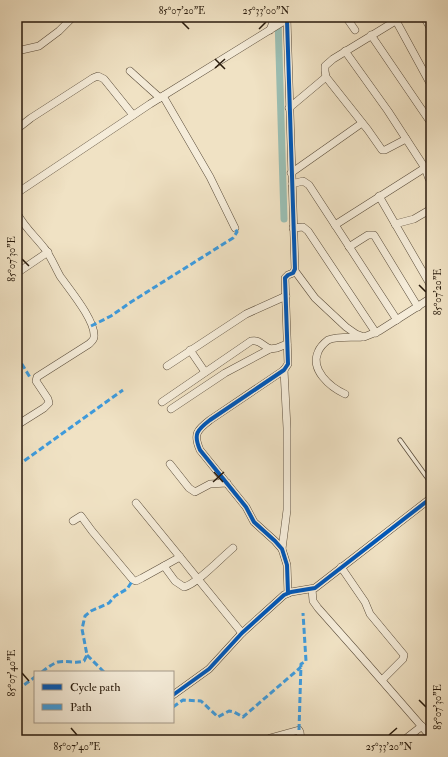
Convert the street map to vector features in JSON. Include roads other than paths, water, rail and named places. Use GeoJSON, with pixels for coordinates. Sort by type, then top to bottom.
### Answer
{"type":"FeatureCollection","features":[{"type":"Feature","properties":{"kind":"street"},"geometry":{"type":"LineString","coordinates":[[17,51],[39,46],[73,17]]}},
{"type":"Feature","properties":{"kind":"street"},"geometry":{"type":"LineString","coordinates":[[272,29],[276,17]]}},
{"type":"Feature","properties":{"kind":"street"},"geometry":{"type":"LineString","coordinates":[[346,17],[355,30]]}},
{"type":"Feature","properties":{"kind":"street"},"geometry":{"type":"LineString","coordinates":[[424,17],[431,30]]}},
{"type":"Feature","properties":{"kind":"street"},"geometry":{"type":"LineString","coordinates":[[406,139],[385,150],[382,150],[326,78],[325,66],[328,62],[397,18],[431,85]]}},
{"type":"Feature","properties":{"kind":"street"},"geometry":{"type":"LineString","coordinates":[[17,193],[134,115],[287,19]]}},
{"type":"Feature","properties":{"kind":"street"},"geometry":{"type":"LineString","coordinates":[[287,19],[293,228],[291,273],[346,327],[356,334],[364,336]]}},
{"type":"Feature","properties":{"kind":"street"},"geometry":{"type":"LineString","coordinates":[[371,35],[431,123]]}},
{"type":"Feature","properties":{"kind":"street"},"geometry":{"type":"LineString","coordinates":[[345,52],[383,103],[406,139],[428,166],[429,178]]}},
{"type":"Feature","properties":{"kind":"street"},"geometry":{"type":"LineString","coordinates":[[130,72],[162,97],[210,177],[235,228]]}},
{"type":"Feature","properties":{"kind":"street"},"geometry":{"type":"LineString","coordinates":[[17,129],[98,76],[104,79],[134,115]]}},
{"type":"Feature","properties":{"kind":"street"},"geometry":{"type":"LineString","coordinates":[[289,108],[326,78]]}},
{"type":"Feature","properties":{"kind":"street"},"geometry":{"type":"LineString","coordinates":[[291,173],[362,123]]}},
{"type":"Feature","properties":{"kind":"street"},"geometry":{"type":"LineString","coordinates":[[335,225],[428,166]]}},
{"type":"Feature","properties":{"kind":"street"},"geometry":{"type":"LineString","coordinates":[[292,184],[303,182],[309,185],[396,320]]}},
{"type":"Feature","properties":{"kind":"street"},"geometry":{"type":"LineString","coordinates":[[379,196],[431,286]]}},
{"type":"Feature","properties":{"kind":"street"},"geometry":{"type":"LineString","coordinates":[[395,224],[414,219],[431,208]]}},
{"type":"Feature","properties":{"kind":"street"},"geometry":{"type":"LineString","coordinates":[[17,213],[25,226],[48,252],[60,276],[90,322],[94,336],[93,340],[89,344],[37,377],[36,381],[49,403],[44,408],[17,425]]}},
{"type":"Feature","properties":{"kind":"street"},"geometry":{"type":"LineString","coordinates":[[293,228],[303,227],[308,231],[376,333]]}},
{"type":"Feature","properties":{"kind":"street"},"geometry":{"type":"LineString","coordinates":[[349,247],[368,235],[374,234],[418,307]]}},
{"type":"Feature","properties":{"kind":"street"},"geometry":{"type":"LineString","coordinates":[[17,273],[48,252]]}},
{"type":"Feature","properties":{"kind":"street"},"geometry":{"type":"LineString","coordinates":[[288,593],[287,565],[282,549],[254,522],[246,507],[200,450],[197,441],[198,431],[200,428],[284,370],[288,364],[285,278],[291,273]]}},
{"type":"Feature","properties":{"kind":"street"},"geometry":{"type":"LineString","coordinates":[[167,366],[246,314],[286,296]]}},
{"type":"Feature","properties":{"kind":"street"},"geometry":{"type":"LineString","coordinates":[[345,394],[335,389],[322,376],[318,369],[316,355],[320,348],[328,340],[364,336],[376,333],[431,298]]}},
{"type":"Feature","properties":{"kind":"street"},"geometry":{"type":"LineString","coordinates":[[162,402],[251,341],[256,340],[270,349]]}},
{"type":"Feature","properties":{"kind":"street"},"geometry":{"type":"LineString","coordinates":[[171,409],[225,373],[270,349],[287,344]]}},
{"type":"Feature","properties":{"kind":"street"},"geometry":{"type":"LineString","coordinates":[[190,350],[206,372]]}},
{"type":"Feature","properties":{"kind":"street"},"geometry":{"type":"LineString","coordinates":[[282,549],[287,510],[287,428],[284,370]]}},
{"type":"Feature","properties":{"kind":"street"},"geometry":{"type":"LineString","coordinates":[[170,464],[192,491],[195,492],[210,484],[227,483]]}},
{"type":"Feature","properties":{"kind":"street"},"geometry":{"type":"LineString","coordinates":[[174,694],[209,669],[242,633],[278,600],[288,593],[312,589],[431,498]]}},
{"type":"Feature","properties":{"kind":"street"},"geometry":{"type":"LineString","coordinates":[[136,503],[242,633]]}},
{"type":"Feature","properties":{"kind":"street"},"geometry":{"type":"LineString","coordinates":[[73,520],[81,516],[133,580],[136,581],[180,557]]}},
{"type":"Feature","properties":{"kind":"street"},"geometry":{"type":"LineString","coordinates":[[164,566],[175,581],[184,587],[188,586],[234,548]]}},
{"type":"Feature","properties":{"kind":"street"},"geometry":{"type":"LineString","coordinates":[[341,567],[365,602],[370,614],[404,655],[403,659],[382,680]]}},
{"type":"Feature","properties":{"kind":"street"},"geometry":{"type":"LineString","coordinates":[[312,589],[313,601],[316,606],[431,737]]}},
{"type":"Feature","properties":{"kind":"street"},"geometry":{"type":"LineString","coordinates":[[404,740],[422,726]]}},
{"type":"Feature","properties":{"kind":"street"},"geometry":{"type":"LineString","coordinates":[[267,740],[299,730],[301,740]]}},
{"type":"Feature","properties":{"kind":"lane"},"geometry":{"type":"LineString","coordinates":[[400,440],[431,483]]}},
{"type":"Feature","properties":{"kind":"waterway"},"geometry":{"type":"LineString","coordinates":[[278,19],[284,219]]}}]}
